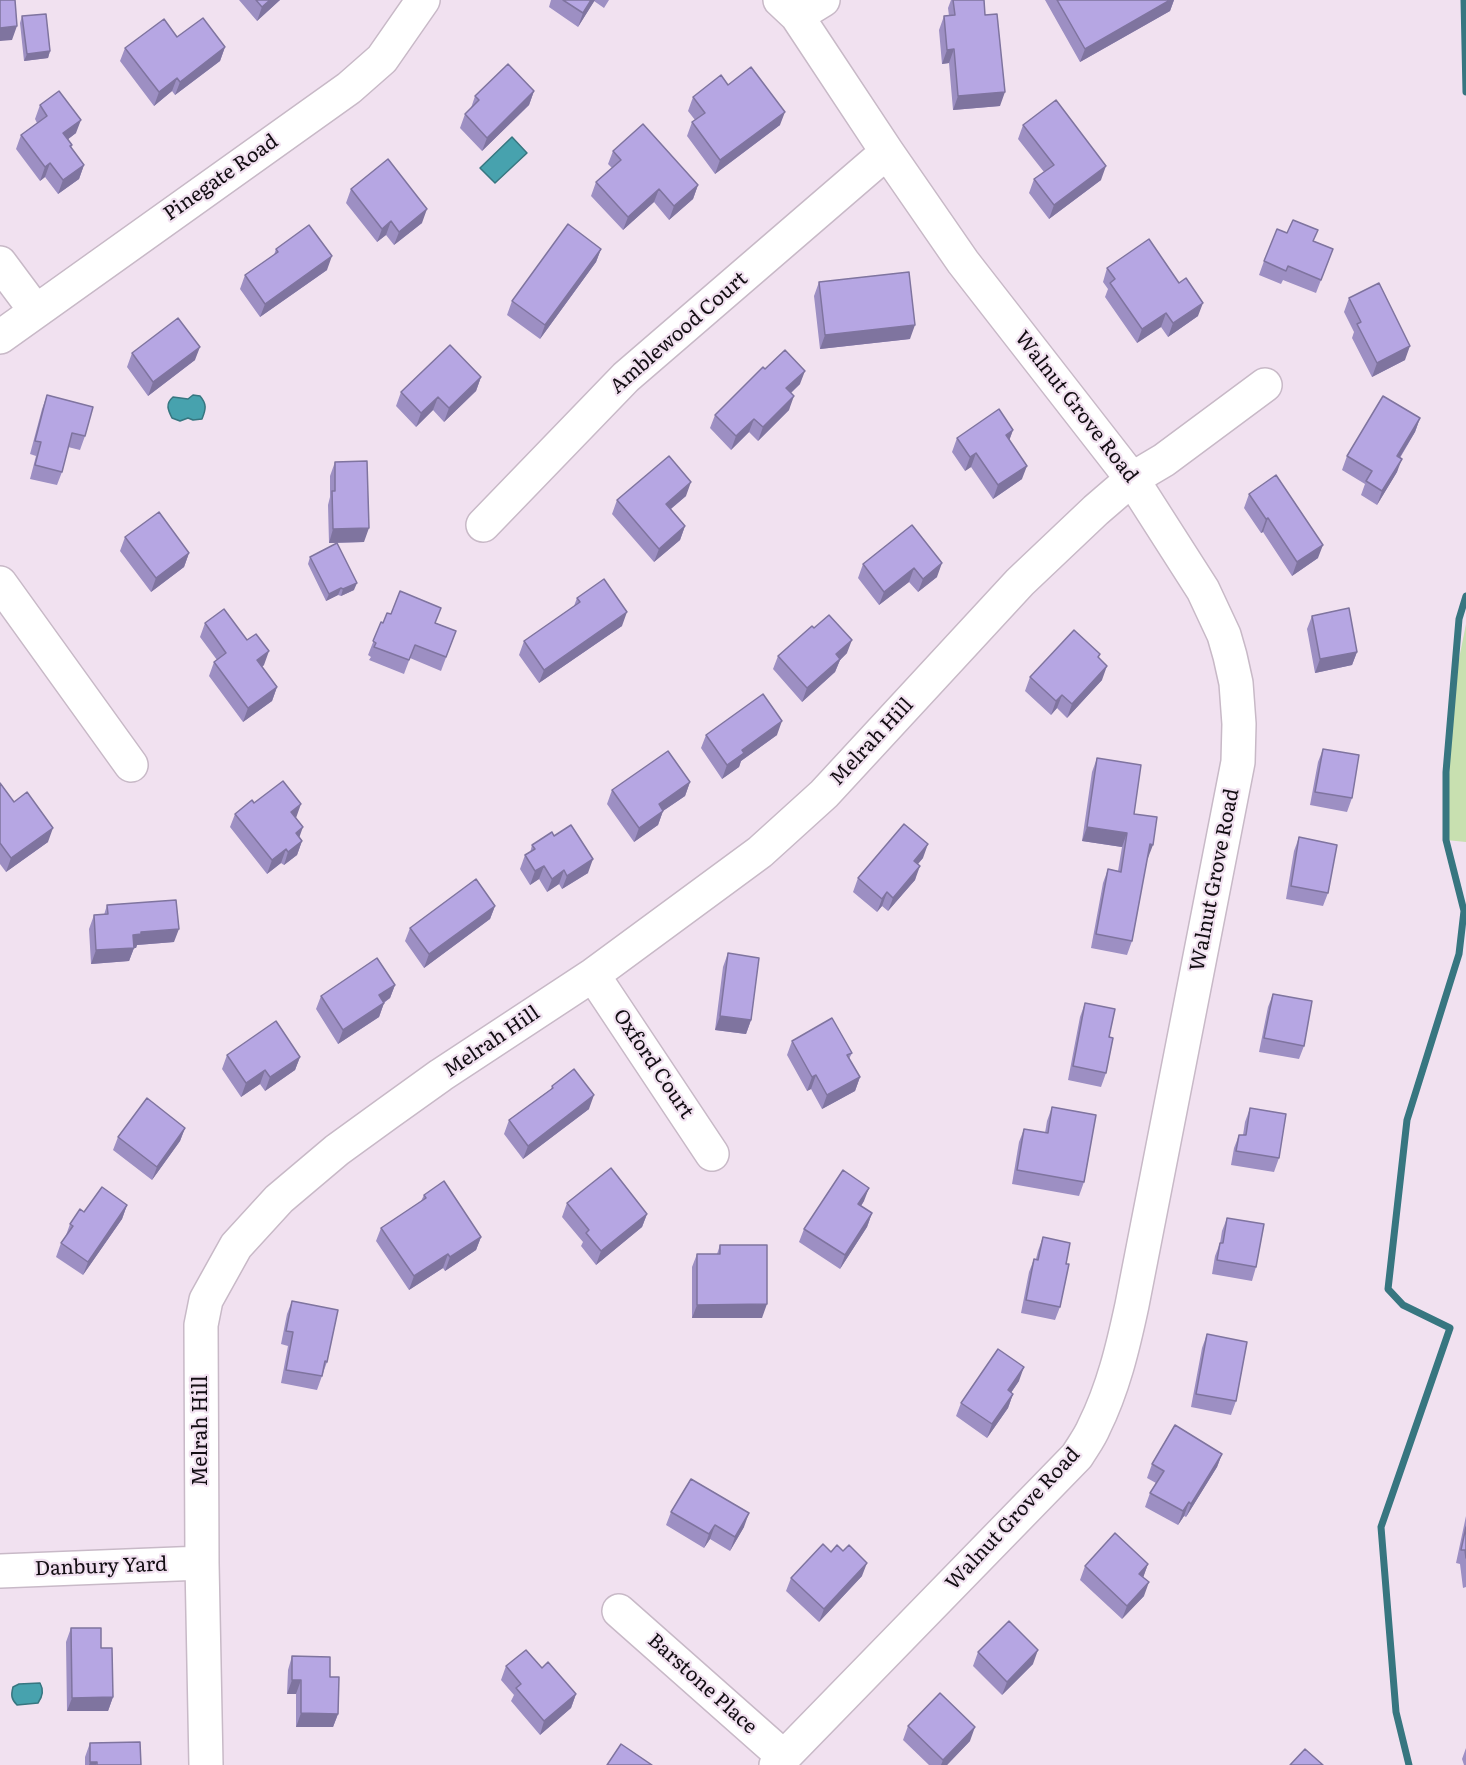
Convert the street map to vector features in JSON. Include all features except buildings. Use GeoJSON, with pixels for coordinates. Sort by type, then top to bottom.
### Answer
{"type":"FeatureCollection","features":[{"type":"Feature","properties":{"kind":"street","name":"Pinegate Road"},"geometry":{"type":"LineString","coordinates":[[0,337],[349,88],[382,59],[423,0]]}},
{"type":"Feature","properties":{"kind":"street","name":"Walnut Grove Road"},"geometry":{"type":"LineString","coordinates":[[780,1761],[1077,1456],[1094,1429],[1107,1399],[1122,1349],[1228,818],[1238,762],[1239,730],[1236,682],[1230,656],[1224,635],[1203,590],[1132,479],[963,262],[886,152],[800,5]]}},
{"type":"Feature","properties":{"kind":"street","name":"Amblewood Court"},"geometry":{"type":"LineString","coordinates":[[483,525],[626,377],[886,152]]}},
{"type":"Feature","properties":{"kind":"street"},"geometry":{"type":"LineString","coordinates":[[0,263],[35,310]]}},
{"type":"Feature","properties":{"kind":"street","name":"Melrah Hill"},"geometry":{"type":"LineString","coordinates":[[206,1765],[201,1325],[206,1300],[236,1246],[279,1199],[337,1150],[441,1076],[592,975],[760,852],[816,801],[1020,582],[1132,479],[1164,460],[1265,385]]}},
{"type":"Feature","properties":{"kind":"street"},"geometry":{"type":"LineString","coordinates":[[0,583],[131,765]]}},
{"type":"Feature","properties":{"kind":"street","name":"Oxford Court"},"geometry":{"type":"LineString","coordinates":[[592,975],[712,1154]]}},
{"type":"Feature","properties":{"kind":"street","name":"Danbury Yard"},"geometry":{"type":"LineString","coordinates":[[0,1571],[202,1563]]}},
{"type":"Feature","properties":{"kind":"street","name":"Barstone Place"},"geometry":{"type":"LineString","coordinates":[[619,1611],[780,1761]]}},
{"type":"Feature","properties":{"kind":"green space"},"geometry":{"type":"Polygon","coordinates":[[[1466,624],[1466,842],[1446,840],[1453,689],[1466,624]]]}},
{"type":"Feature","properties":{"kind":"water"},"geometry":{"type":"Polygon","coordinates":[[[512,137],[527,153],[495,183],[480,168],[512,137]]]}},
{"type":"Feature","properties":{"kind":"water"},"geometry":{"type":"Polygon","coordinates":[[[193,395],[200,396],[205,404],[202,419],[188,418],[180,421],[172,418],[168,407],[170,400],[173,397],[188,399],[193,395]]]}},
{"type":"Feature","properties":{"kind":"water"},"geometry":{"type":"Polygon","coordinates":[[[40,1683],[42,1693],[38,1703],[17,1705],[15,1703],[12,1697],[13,1687],[19,1684],[40,1683]]]}},
{"type":"Feature","properties":{"kind":"waterway"},"geometry":{"type":"LineString","coordinates":[[1464,0],[1466,92]]}},
{"type":"Feature","properties":{"kind":"waterway"},"geometry":{"type":"LineString","coordinates":[[1409,1765],[1396,1712],[1381,1527],[1450,1328],[1403,1305],[1388,1289],[1407,1120],[1459,954],[1464,911],[1446,840],[1446,772],[1459,619],[1466,596]]}}]}
